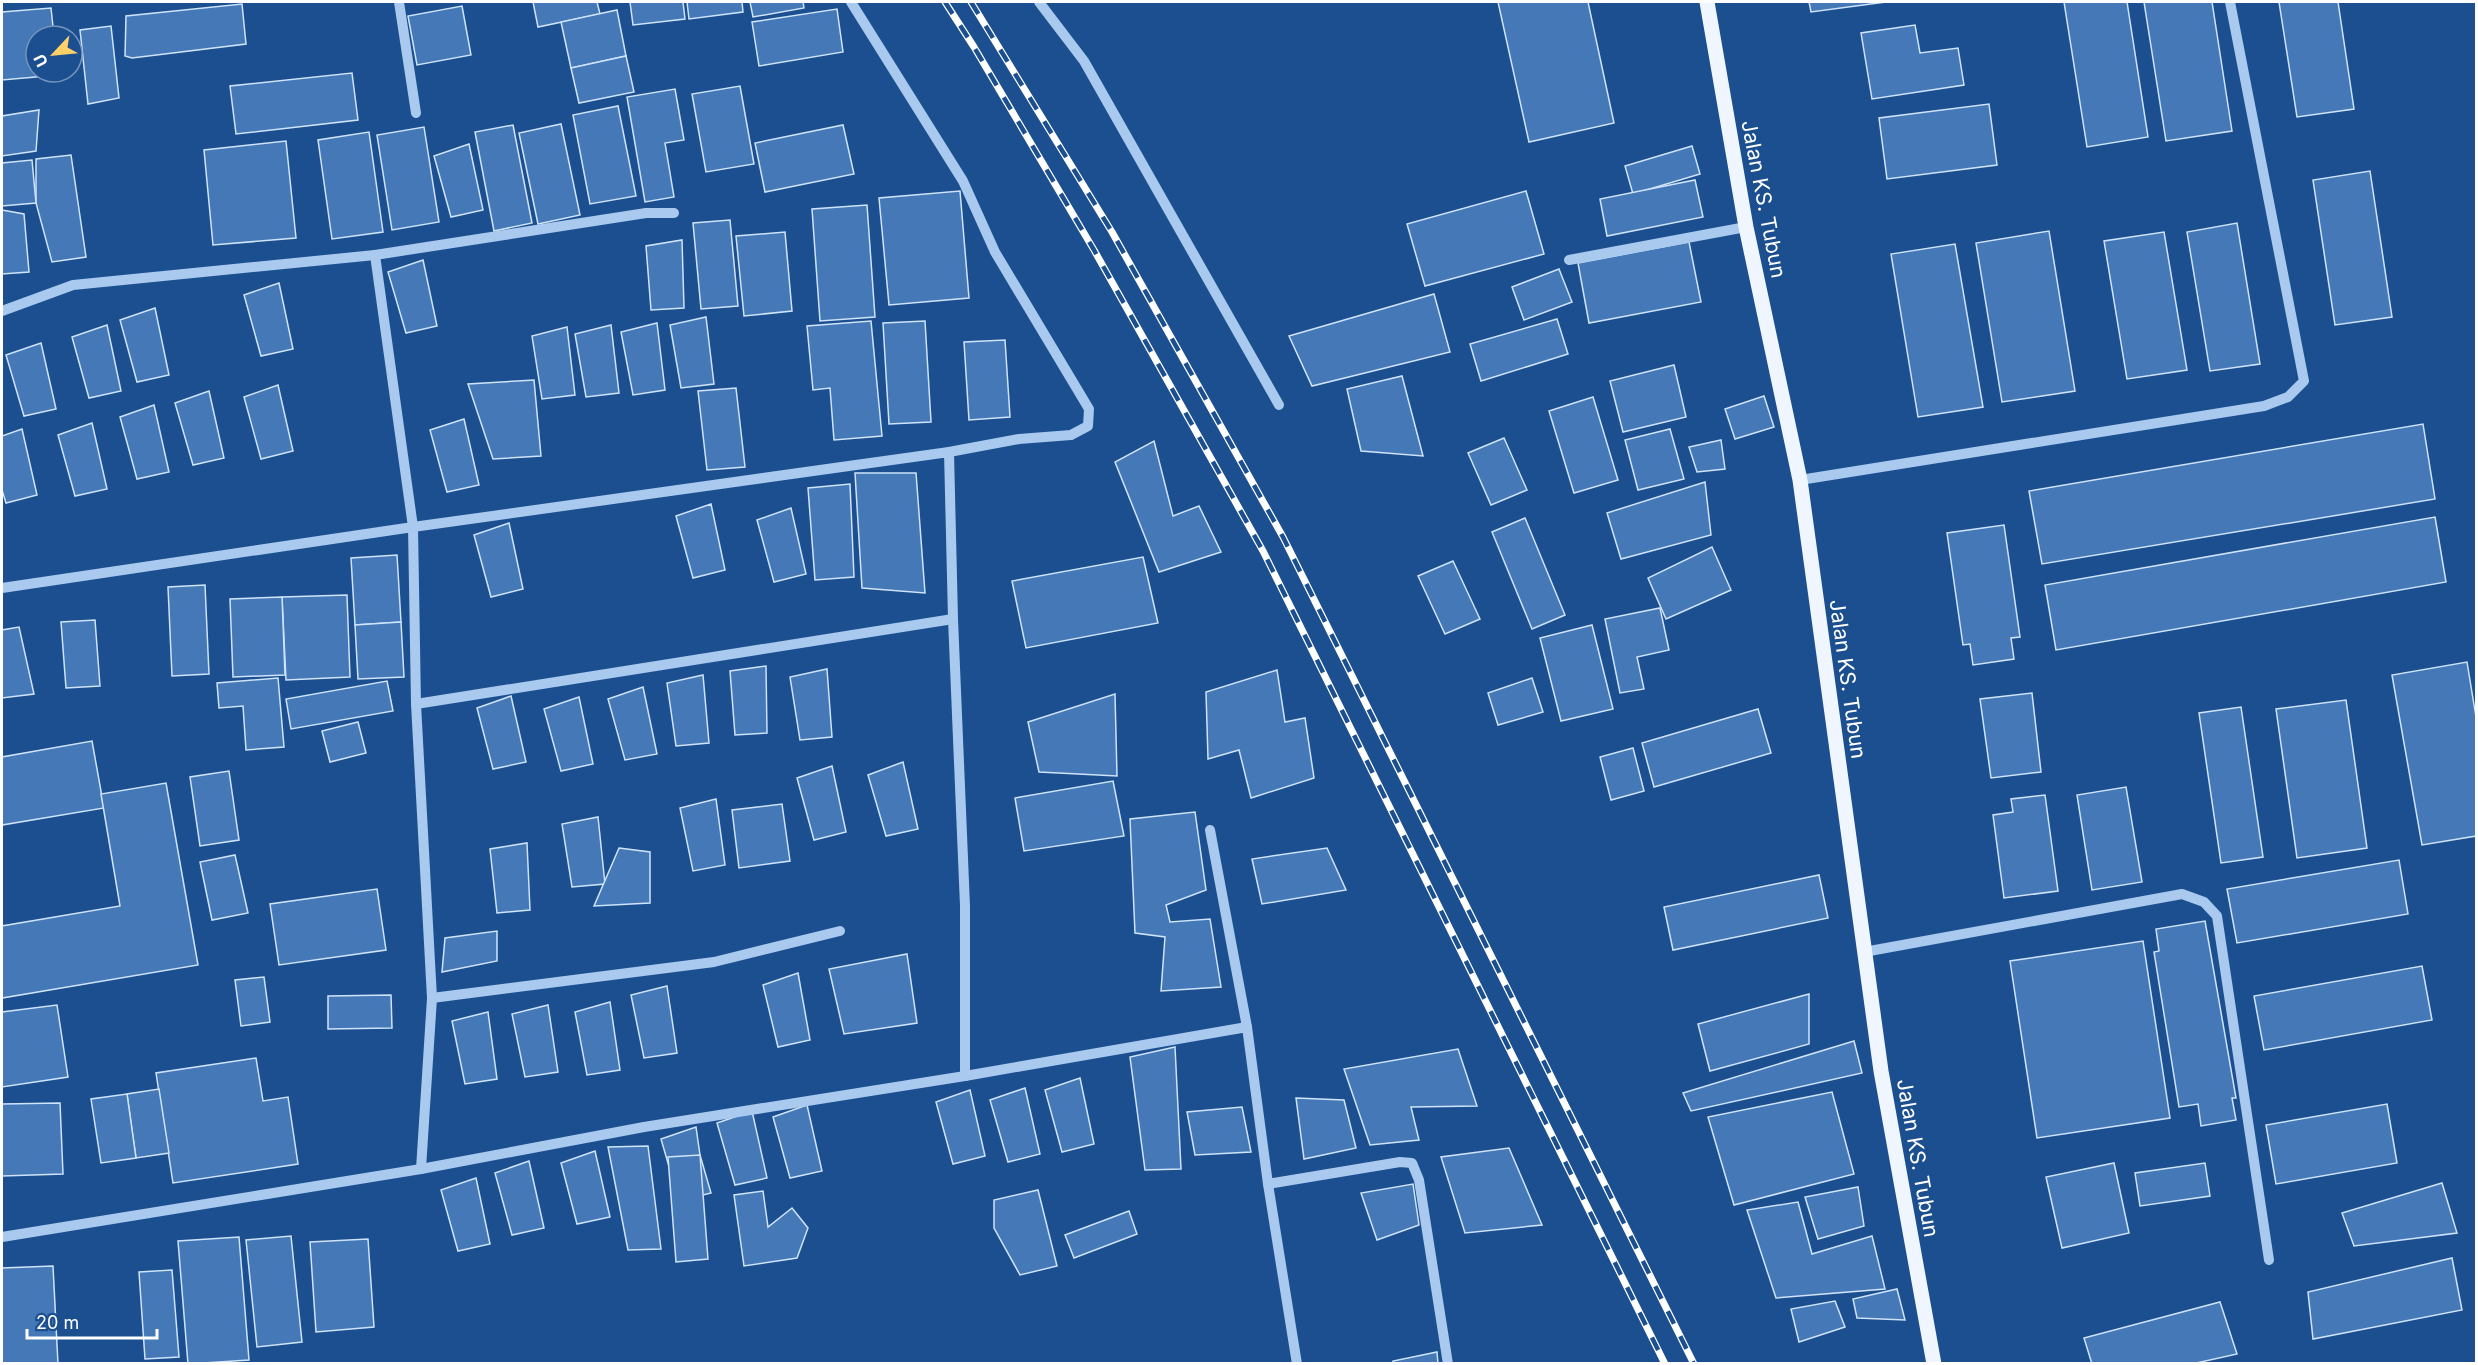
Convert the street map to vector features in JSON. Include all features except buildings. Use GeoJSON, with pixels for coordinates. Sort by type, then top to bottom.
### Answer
{"type":"FeatureCollection","features":[{"type":"Feature","properties":{"kind":"main road","name":"Jalan KS. Tubun"},"geometry":{"type":"LineString","coordinates":[[1707,2],[1746,227],[1800,480],[1881,1071],[1934,1364]]}},
{"type":"Feature","properties":{"kind":"street"},"geometry":{"type":"LineString","coordinates":[[399,2],[416,113]]}},
{"type":"Feature","properties":{"kind":"street"},"geometry":{"type":"LineString","coordinates":[[2,588],[412,527],[949,452],[1019,439],[1071,435],[1088,426],[1089,409],[995,252],[963,182],[851,2]]}},
{"type":"Feature","properties":{"kind":"street"},"geometry":{"type":"LineString","coordinates":[[1039,2],[1084,61],[1279,405]]}},
{"type":"Feature","properties":{"kind":"street"},"geometry":{"type":"LineString","coordinates":[[1800,480],[2264,406],[2288,397],[2304,381],[2230,2]]}},
{"type":"Feature","properties":{"kind":"street"},"geometry":{"type":"LineString","coordinates":[[2,310],[73,285],[375,255],[646,213],[674,213]]}},
{"type":"Feature","properties":{"kind":"street"},"geometry":{"type":"LineString","coordinates":[[1569,260],[1746,227]]}},
{"type":"Feature","properties":{"kind":"street"},"geometry":{"type":"LineString","coordinates":[[375,255],[412,527],[416,704],[432,998],[421,1169]]}},
{"type":"Feature","properties":{"kind":"street"},"geometry":{"type":"LineString","coordinates":[[949,452],[953,619],[965,906],[965,1076]]}},
{"type":"Feature","properties":{"kind":"street"},"geometry":{"type":"LineString","coordinates":[[416,704],[953,619]]}},
{"type":"Feature","properties":{"kind":"street"},"geometry":{"type":"LineString","coordinates":[[1210,830],[1247,1027],[1268,1184],[1297,1364]]}},
{"type":"Feature","properties":{"kind":"street"},"geometry":{"type":"LineString","coordinates":[[1864,952],[2182,894],[2204,902],[2217,916],[2269,1260]]}},
{"type":"Feature","properties":{"kind":"street"},"geometry":{"type":"LineString","coordinates":[[432,998],[714,962],[840,931]]}},
{"type":"Feature","properties":{"kind":"street"},"geometry":{"type":"LineString","coordinates":[[2,1237],[421,1169],[644,1127],[965,1076],[1247,1027]]}},
{"type":"Feature","properties":{"kind":"street"},"geometry":{"type":"LineString","coordinates":[[1268,1184],[1400,1162],[1412,1164],[1419,1180],[1448,1364]]}},
{"type":"Feature","properties":{"kind":"railway"},"geometry":{"type":"LineString","coordinates":[[945,2],[1094,250],[1263,551],[1665,1364]]}},
{"type":"Feature","properties":{"kind":"railway"},"geometry":{"type":"LineString","coordinates":[[971,2],[1112,232],[1283,537],[1694,1364]]}}]}
